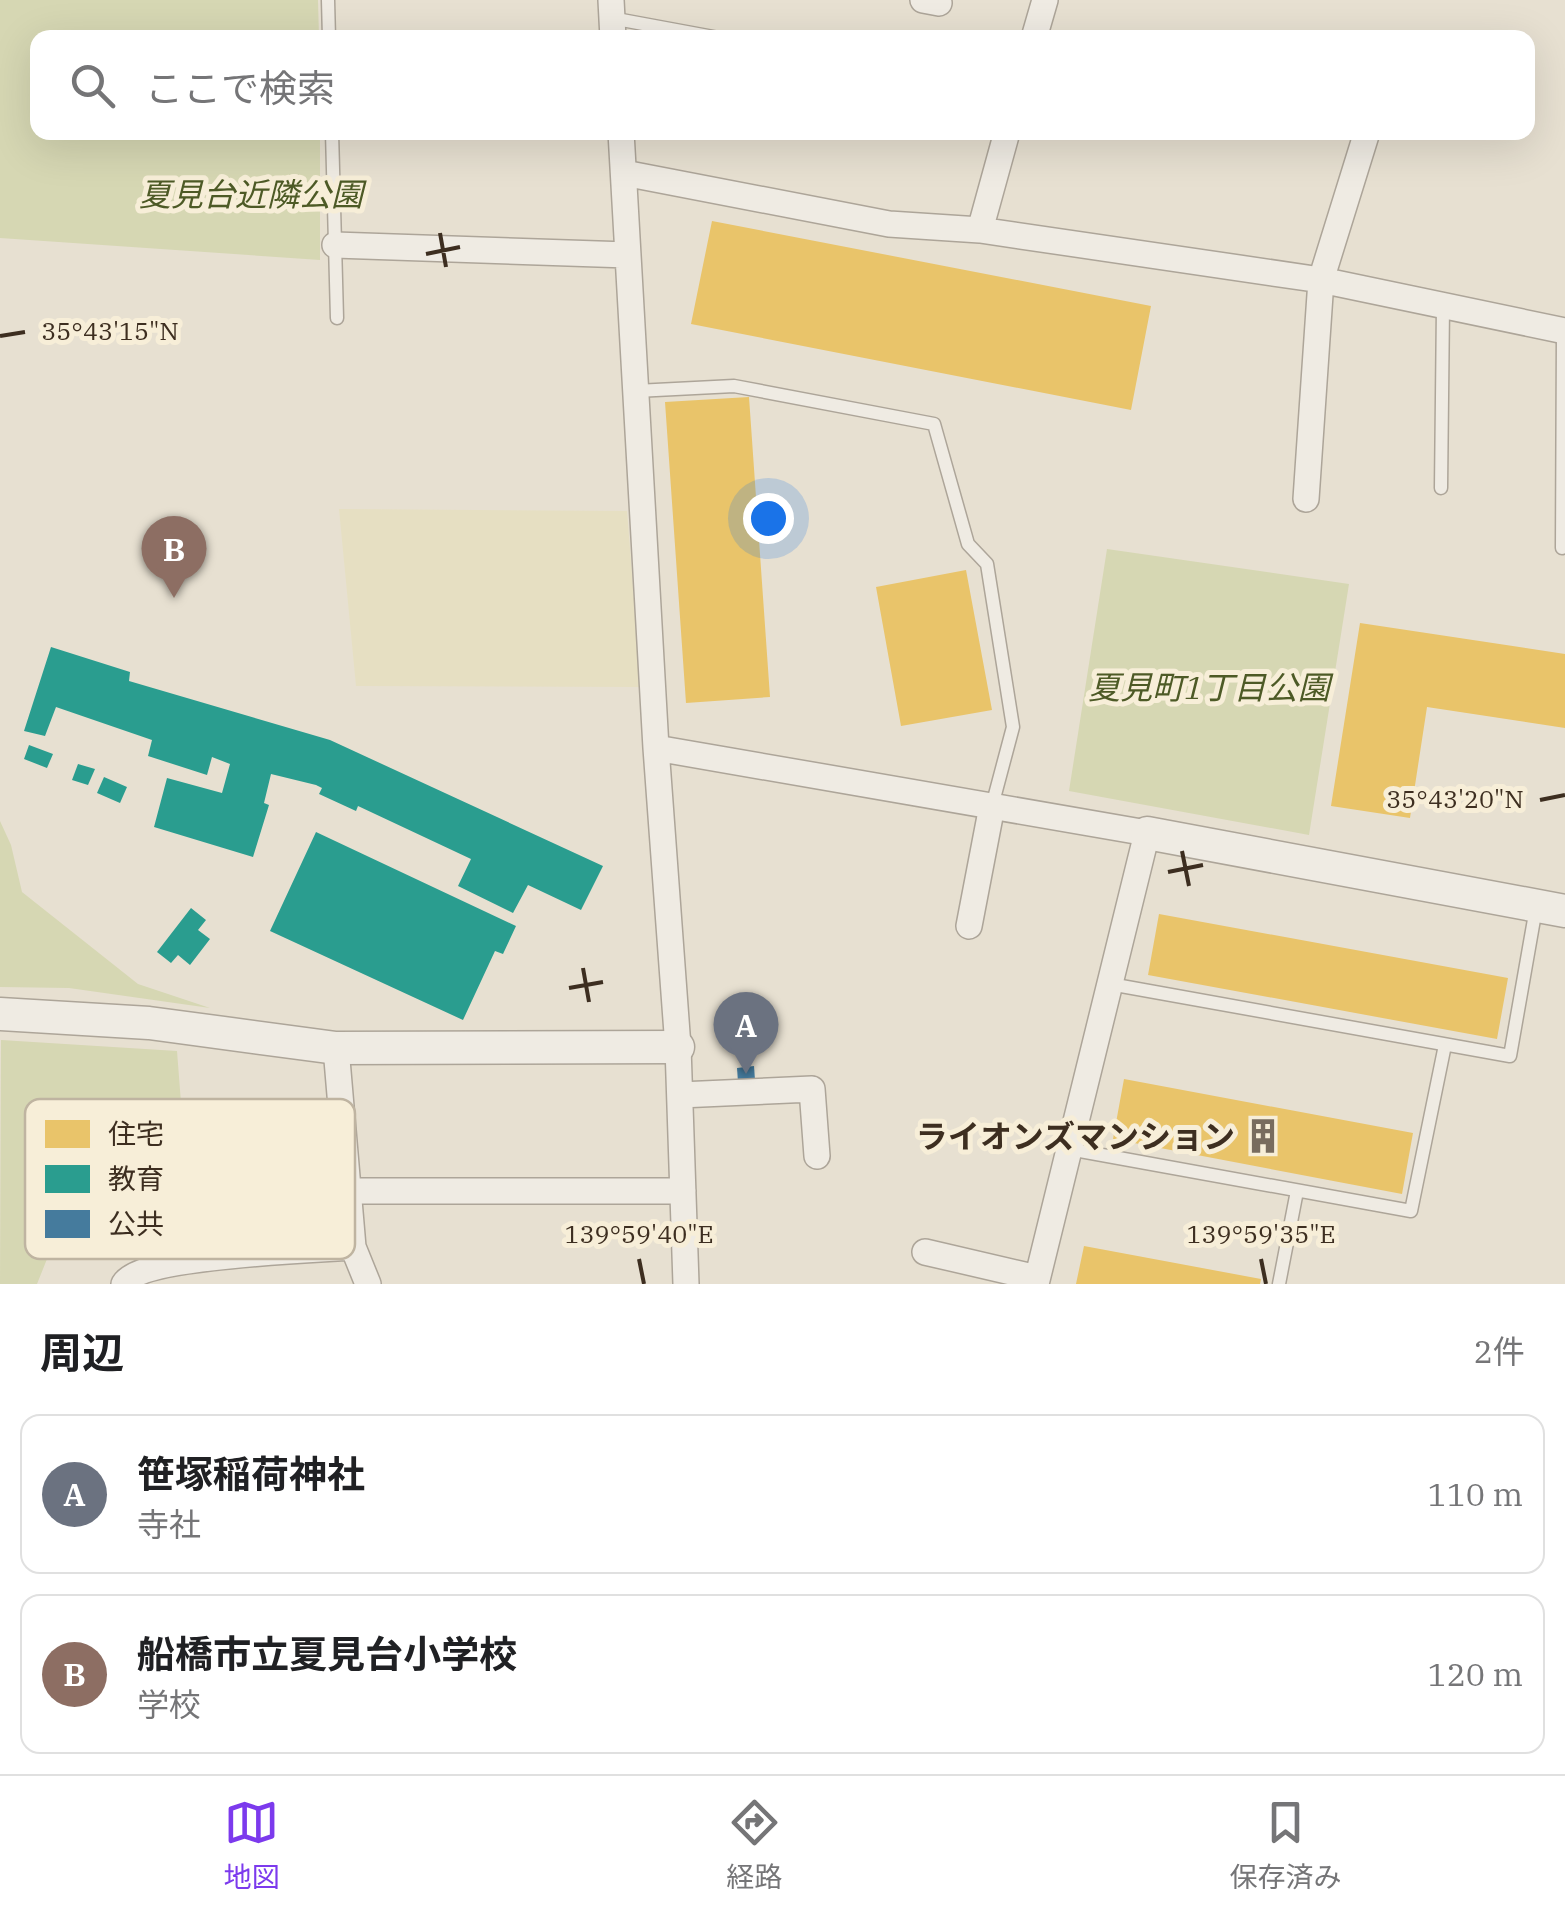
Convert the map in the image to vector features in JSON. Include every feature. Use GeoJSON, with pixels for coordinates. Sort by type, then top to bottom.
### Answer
{"type":"FeatureCollection","features":[{"type":"Feature","properties":{"kind":"street"},"geometry":{"type":"LineString","coordinates":[[1036,30],[1044,0]]}},
{"type":"Feature","properties":{"kind":"street"},"geometry":{"type":"LineString","coordinates":[[622,140],[656,748],[678,1047],[686,1284]]}},
{"type":"Feature","properties":{"kind":"street"},"geometry":{"type":"LineString","coordinates":[[980,230],[1006,140]]}},
{"type":"Feature","properties":{"kind":"street"},"geometry":{"type":"LineString","coordinates":[[1306,498],[1321,280],[1365,140]]}},
{"type":"Feature","properties":{"kind":"street"},"geometry":{"type":"LineString","coordinates":[[624,173],[889,224],[980,230],[1321,280],[1564,331]]}},
{"type":"Feature","properties":{"kind":"street"},"geometry":{"type":"LineString","coordinates":[[335,245],[628,255]]}},
{"type":"Feature","properties":{"kind":"street"},"geometry":{"type":"LineString","coordinates":[[656,748],[1551,908]]}},
{"type":"Feature","properties":{"kind":"street"},"geometry":{"type":"LineString","coordinates":[[969,926],[992,806]]}},
{"type":"Feature","properties":{"kind":"street"},"geometry":{"type":"LineString","coordinates":[[925,1252],[1036,1281],[1147,833]]}},
{"type":"Feature","properties":{"kind":"street"},"geometry":{"type":"LineString","coordinates":[[0,1014],[148,1024],[336,1048],[678,1047]]}},
{"type":"Feature","properties":{"kind":"street"},"geometry":{"type":"LineString","coordinates":[[336,1048],[340,1099]]}},
{"type":"Feature","properties":{"kind":"street"},"geometry":{"type":"LineString","coordinates":[[680,1095],[812,1089],[818,1156]]}},
{"type":"Feature","properties":{"kind":"street"},"geometry":{"type":"LineString","coordinates":[[355,1191],[684,1191]]}},
{"type":"Feature","properties":{"kind":"street"},"geometry":{"type":"LineString","coordinates":[[355,1252],[368,1284]]}},
{"type":"Feature","properties":{"kind":"street"},"geometry":{"type":"LineString","coordinates":[[124,1284],[128,1277],[164,1263],[211,1259]]}},
{"type":"Feature","properties":{"kind":"lane"},"geometry":{"type":"LineString","coordinates":[[328,0],[329,30]]}},
{"type":"Feature","properties":{"kind":"lane"},"geometry":{"type":"LineString","coordinates":[[612,18],[676,30]]}},
{"type":"Feature","properties":{"kind":"lane"},"geometry":{"type":"LineString","coordinates":[[332,140],[337,318]]}},
{"type":"Feature","properties":{"kind":"lane"},"geometry":{"type":"LineString","coordinates":[[1441,488],[1444,306]]}},
{"type":"Feature","properties":{"kind":"lane"},"geometry":{"type":"LineString","coordinates":[[1562,548],[1564,331]]}},
{"type":"Feature","properties":{"kind":"lane"},"geometry":{"type":"LineString","coordinates":[[636,391],[734,386],[934,424],[968,544],[987,564],[1013,728],[992,806]]}},
{"type":"Feature","properties":{"kind":"lane"},"geometry":{"type":"LineString","coordinates":[[1110,984],[1510,1056],[1551,908]]}},
{"type":"Feature","properties":{"kind":"lane"},"geometry":{"type":"LineString","coordinates":[[1069,1149],[1411,1211],[1445,1045]]}},
{"type":"Feature","properties":{"kind":"lane"},"geometry":{"type":"LineString","coordinates":[[1279,1284],[1297,1190]]}},
{"type":"Feature","properties":{"kind":"path"},"geometry":{"type":"LineString","coordinates":[[742,1040],[745,1064]]}},
{"type":"Feature","properties":{"kind":"shaded area"},"geometry":{"type":"Polygon","coordinates":[[[339,509],[627,511],[641,687],[356,686],[339,509]]]}},
{"type":"Feature","properties":{"kind":"green space","name":"夏見台近隣公園"},"geometry":{"type":"Polygon","coordinates":[[[0,0],[318,0],[319,30],[30,30],[30,140],[320,140],[320,260],[0,238],[0,0]]]}},
{"type":"Feature","properties":{"kind":"green space","name":"夏見町1丁目公園"},"geometry":{"type":"Polygon","coordinates":[[[1107,549],[1349,584],[1309,835],[1069,791],[1107,549]]]}},
{"type":"Feature","properties":{"kind":"green space"},"geometry":{"type":"Polygon","coordinates":[[[0,821],[11,845],[22,892],[138,984],[210,1008],[69,988],[0,987],[0,821]]]}},
{"type":"Feature","properties":{"kind":"green space"},"geometry":{"type":"Polygon","coordinates":[[[1,1040],[177,1051],[181,1099],[25,1099],[25,1259],[47,1259],[37,1284],[0,1284],[1,1040]]]}},
{"type":"Feature","properties":{"kind":"building: 住宅"},"geometry":{"type":"Polygon","coordinates":[[[712,221],[1151,306],[1131,410],[691,324],[712,221]]]}},
{"type":"Feature","properties":{"kind":"building: 住宅"},"geometry":{"type":"Polygon","coordinates":[[[749,397],[770,697],[686,703],[665,402],[749,397]]]}},
{"type":"Feature","properties":{"kind":"building: 住宅"},"geometry":{"type":"Polygon","coordinates":[[[966,570],[992,710],[901,726],[876,587],[966,570]]]}},
{"type":"Feature","properties":{"kind":"building: 住宅"},"geometry":{"type":"Polygon","coordinates":[[[1360,623],[1565,654],[1565,728],[1427,707],[1410,818],[1331,806],[1360,623]]]}},
{"type":"Feature","properties":{"kind":"building: 住宅"},"geometry":{"type":"Polygon","coordinates":[[[1159,914],[1508,978],[1497,1039],[1148,975],[1159,914]]]}},
{"type":"Feature","properties":{"kind":"building: 住宅","name":"ライオンズマンション"},"geometry":{"type":"Polygon","coordinates":[[[1124,1079],[1413,1133],[1402,1194],[1113,1139],[1124,1079]]]}},
{"type":"Feature","properties":{"kind":"building: 住宅"},"geometry":{"type":"Polygon","coordinates":[[[1084,1246],[1261,1279],[1260,1284],[1076,1284],[1084,1246]]]}},
{"type":"Feature","properties":{"kind":"building: 教育"},"geometry":{"type":"Polygon","coordinates":[[[51,647],[130,672],[129,681],[330,740],[603,866],[581,910],[528,885],[513,913],[458,886],[471,859],[358,806],[356,811],[319,794],[322,788],[316,785],[271,774],[264,803],[269,805],[253,857],[154,827],[167,778],[222,793],[230,764],[212,757],[207,775],[148,756],[152,740],[56,707],[45,736],[24,731],[51,647]]]}},
{"type":"Feature","properties":{"kind":"building: 教育"},"geometry":{"type":"Polygon","coordinates":[[[29,745],[53,754],[47,768],[24,759],[29,745]]]}},
{"type":"Feature","properties":{"kind":"building: 教育"},"geometry":{"type":"Polygon","coordinates":[[[78,764],[95,769],[88,785],[72,780],[78,764]]]}},
{"type":"Feature","properties":{"kind":"building: 教育"},"geometry":{"type":"Polygon","coordinates":[[[104,777],[127,787],[120,803],[97,793],[104,777]]]}},
{"type":"Feature","properties":{"kind":"building: 教育"},"geometry":{"type":"Polygon","coordinates":[[[316,832],[516,926],[503,954],[495,951],[463,1020],[270,931],[316,832]]]}},
{"type":"Feature","properties":{"kind":"building: 教育"},"geometry":{"type":"Polygon","coordinates":[[[191,908],[206,920],[198,930],[210,939],[190,965],[178,955],[171,963],[157,952],[191,908]]]}},
{"type":"Feature","properties":{"kind":"building: 公共"},"geometry":{"type":"Polygon","coordinates":[[[754,1066],[755,1080],[738,1082],[737,1068],[754,1066]]]}},
{"type":"Feature","properties":{"kind":"place","name":"船橋市立夏見台小学校"},"geometry":{"type":"Point","coordinates":[174,598]}},
{"type":"Feature","properties":{"kind":"place","name":"笹塚稲荷神社"},"geometry":{"type":"Point","coordinates":[746,1074]}},
{"type":"Feature","properties":{"kind":"place","name":"ライオンズマンション"},"geometry":{"type":"Point","coordinates":[1263,1136]}}]}
